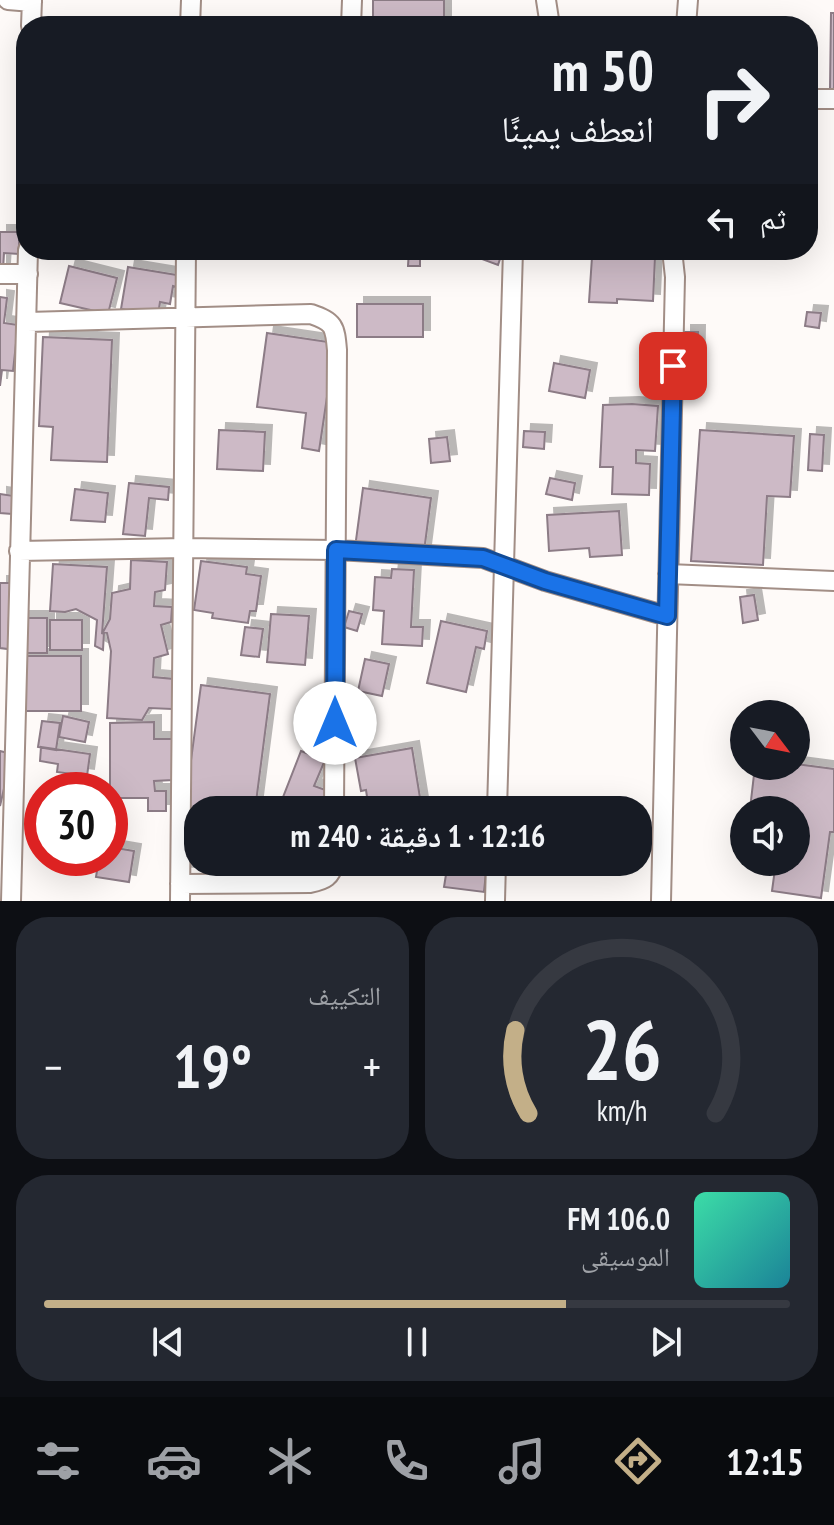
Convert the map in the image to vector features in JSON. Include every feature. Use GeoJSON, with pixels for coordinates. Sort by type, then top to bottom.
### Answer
{"type":"FeatureCollection","features":[{"type":"Feature","properties":{"kind":"street"},"geometry":{"type":"LineString","coordinates":[[8,0],[32,1]]}},
{"type":"Feature","properties":{"kind":"street"},"geometry":{"type":"LineString","coordinates":[[11,901],[8,731],[13,561],[28,322],[28,260]]}},
{"type":"Feature","properties":{"kind":"street"},"geometry":{"type":"LineString","coordinates":[[186,260],[180,893],[310,883],[329,876]]}},
{"type":"Feature","properties":{"kind":"street"},"geometry":{"type":"LineString","coordinates":[[497,796],[513,260]]}},
{"type":"Feature","properties":{"kind":"street"},"geometry":{"type":"LineString","coordinates":[[661,901],[673,260]]}},
{"type":"Feature","properties":{"kind":"street"},"geometry":{"type":"LineString","coordinates":[[0,274],[28,274]]}},
{"type":"Feature","properties":{"kind":"street"},"geometry":{"type":"LineString","coordinates":[[28,322],[311,314],[328,320],[335,329],[334,796]]}},
{"type":"Feature","properties":{"kind":"street"},"geometry":{"type":"LineString","coordinates":[[13,561],[185,548],[336,550],[483,558],[545,581],[667,616]]}},
{"type":"Feature","properties":{"kind":"street"},"geometry":{"type":"LineString","coordinates":[[668,574],[834,581]]}},
{"type":"Feature","properties":{"kind":"street"},"geometry":{"type":"LineString","coordinates":[[495,901],[496,876]]}},
{"type":"Feature","properties":{"kind":"building"},"geometry":{"type":"Polygon","coordinates":[[[373,0],[444,0],[444,16],[373,16],[373,0]]]}},
{"type":"Feature","properties":{"kind":"building"},"geometry":{"type":"Polygon","coordinates":[[[831,13],[834,13],[834,89],[830,89],[831,13]]]}},
{"type":"Feature","properties":{"kind":"building"},"geometry":{"type":"Polygon","coordinates":[[[0,232],[16,232],[16,254],[4,253],[3,270],[0,270],[0,232]]]}},
{"type":"Feature","properties":{"kind":"building"},"geometry":{"type":"Polygon","coordinates":[[[408,260],[420,260],[420,266],[408,266],[408,260]]]}},
{"type":"Feature","properties":{"kind":"building"},"geometry":{"type":"Polygon","coordinates":[[[592,260],[655,260],[653,301],[617,299],[617,303],[589,302],[592,260]]]}},
{"type":"Feature","properties":{"kind":"building"},"geometry":{"type":"Polygon","coordinates":[[[69,266],[117,278],[108,314],[60,303],[69,266]]]}},
{"type":"Feature","properties":{"kind":"building"},"geometry":{"type":"Polygon","coordinates":[[[128,267],[183,276],[181,288],[173,286],[170,304],[160,302],[158,315],[121,309],[128,267]]]}},
{"type":"Feature","properties":{"kind":"building"},"geometry":{"type":"Polygon","coordinates":[[[0,297],[7,298],[4,323],[18,325],[13,371],[2,370],[0,386],[0,297]]]}},
{"type":"Feature","properties":{"kind":"building"},"geometry":{"type":"Polygon","coordinates":[[[357,304],[423,304],[423,337],[357,337],[357,304]]]}},
{"type":"Feature","properties":{"kind":"building"},"geometry":{"type":"Polygon","coordinates":[[[807,312],[821,313],[819,328],[805,326],[807,312]]]}},
{"type":"Feature","properties":{"kind":"building"},"geometry":{"type":"Polygon","coordinates":[[[684,332],[698,332],[697,392],[684,392],[684,332]]]}},
{"type":"Feature","properties":{"kind":"building"},"geometry":{"type":"Polygon","coordinates":[[[267,333],[335,343],[319,451],[302,448],[306,413],[257,407],[267,333]]]}},
{"type":"Feature","properties":{"kind":"building"},"geometry":{"type":"Polygon","coordinates":[[[43,337],[112,340],[107,462],[51,460],[53,427],[39,426],[43,337]]]}},
{"type":"Feature","properties":{"kind":"building"},"geometry":{"type":"Polygon","coordinates":[[[554,363],[590,370],[585,398],[549,391],[554,363]]]}},
{"type":"Feature","properties":{"kind":"building"},"geometry":{"type":"Polygon","coordinates":[[[603,405],[658,406],[655,451],[636,450],[636,463],[650,464],[649,495],[612,494],[613,467],[600,467],[603,405]]]}},
{"type":"Feature","properties":{"kind":"building"},"geometry":{"type":"Polygon","coordinates":[[[219,430],[265,432],[263,471],[217,469],[219,430]]]}},
{"type":"Feature","properties":{"kind":"building"},"geometry":{"type":"Polygon","coordinates":[[[700,430],[794,436],[790,497],[767,496],[763,565],[691,561],[700,430]]]}},
{"type":"Feature","properties":{"kind":"building"},"geometry":{"type":"Polygon","coordinates":[[[524,431],[545,432],[544,449],[523,447],[524,431]]]}},
{"type":"Feature","properties":{"kind":"building"},"geometry":{"type":"Polygon","coordinates":[[[810,434],[824,435],[822,471],[808,470],[810,434]]]}},
{"type":"Feature","properties":{"kind":"building"},"geometry":{"type":"Polygon","coordinates":[[[447,437],[450,461],[431,463],[429,439],[447,437]]]}},
{"type":"Feature","properties":{"kind":"building"},"geometry":{"type":"Polygon","coordinates":[[[550,478],[575,483],[572,500],[546,494],[550,478]]]}},
{"type":"Feature","properties":{"kind":"building"},"geometry":{"type":"Polygon","coordinates":[[[129,483],[169,487],[168,500],[149,498],[145,536],[123,534],[129,483]]]}},
{"type":"Feature","properties":{"kind":"building"},"geometry":{"type":"Polygon","coordinates":[[[363,488],[431,498],[423,559],[354,555],[363,488]]]}},
{"type":"Feature","properties":{"kind":"building"},"geometry":{"type":"Polygon","coordinates":[[[75,489],[108,493],[105,522],[71,520],[75,489]]]}},
{"type":"Feature","properties":{"kind":"building"},"geometry":{"type":"Polygon","coordinates":[[[0,494],[14,496],[12,514],[0,513],[0,494]]]}},
{"type":"Feature","properties":{"kind":"building"},"geometry":{"type":"Polygon","coordinates":[[[619,511],[622,555],[590,557],[589,548],[549,551],[547,515],[619,511]]]}},
{"type":"Feature","properties":{"kind":"building"},"geometry":{"type":"Polygon","coordinates":[[[131,560],[167,562],[165,590],[155,592],[154,606],[172,607],[171,622],[161,625],[168,654],[154,658],[153,677],[174,679],[172,709],[149,708],[142,720],[107,718],[111,651],[107,633],[104,632],[103,650],[95,646],[97,620],[76,609],[50,611],[53,564],[107,567],[102,634],[110,619],[112,593],[130,589],[131,560]]]}},
{"type":"Feature","properties":{"kind":"building"},"geometry":{"type":"Polygon","coordinates":[[[201,561],[247,567],[246,574],[261,576],[256,611],[250,611],[248,623],[212,618],[213,613],[194,610],[201,561]]]}},
{"type":"Feature","properties":{"kind":"building"},"geometry":{"type":"Polygon","coordinates":[[[392,569],[414,570],[411,627],[423,627],[422,646],[382,644],[384,611],[373,610],[375,577],[391,578],[392,569]]]}},
{"type":"Feature","properties":{"kind":"building"},"geometry":{"type":"Polygon","coordinates":[[[0,583],[10,583],[8,649],[0,648],[0,583]]]}},
{"type":"Feature","properties":{"kind":"building"},"geometry":{"type":"Polygon","coordinates":[[[754,595],[758,620],[743,623],[740,597],[754,595]]]}},
{"type":"Feature","properties":{"kind":"building"},"geometry":{"type":"Polygon","coordinates":[[[349,611],[362,614],[357,631],[344,627],[349,611]]]}},
{"type":"Feature","properties":{"kind":"building"},"geometry":{"type":"Polygon","coordinates":[[[271,614],[309,616],[305,665],[267,662],[271,614]]]}},
{"type":"Feature","properties":{"kind":"building"},"geometry":{"type":"Polygon","coordinates":[[[22,618],[47,618],[47,653],[21,653],[22,618]]]}},
{"type":"Feature","properties":{"kind":"building"},"geometry":{"type":"Polygon","coordinates":[[[50,620],[82,620],[82,650],[50,650],[50,620]]]}},
{"type":"Feature","properties":{"kind":"building"},"geometry":{"type":"Polygon","coordinates":[[[441,621],[487,631],[484,649],[476,647],[466,692],[427,683],[441,621]]]}},
{"type":"Feature","properties":{"kind":"building"},"geometry":{"type":"Polygon","coordinates":[[[245,627],[263,629],[259,657],[241,655],[245,627]]]}},
{"type":"Feature","properties":{"kind":"building"},"geometry":{"type":"Polygon","coordinates":[[[21,656],[81,656],[81,711],[21,711],[21,656]]]}},
{"type":"Feature","properties":{"kind":"building"},"geometry":{"type":"Polygon","coordinates":[[[365,659],[389,664],[382,696],[358,691],[365,659]]]}},
{"type":"Feature","properties":{"kind":"building"},"geometry":{"type":"Polygon","coordinates":[[[201,685],[270,694],[257,796],[186,796],[201,685]]]}},
{"type":"Feature","properties":{"kind":"building"},"geometry":{"type":"Polygon","coordinates":[[[63,716],[89,722],[85,742],[59,737],[63,716]]]}},
{"type":"Feature","properties":{"kind":"building"},"geometry":{"type":"Polygon","coordinates":[[[42,721],[60,723],[56,750],[38,747],[42,721]]]}},
{"type":"Feature","properties":{"kind":"building"},"geometry":{"type":"Polygon","coordinates":[[[154,722],[154,739],[173,739],[173,780],[154,781],[155,791],[166,791],[166,811],[148,811],[148,798],[128,798],[128,772],[110,772],[110,723],[154,722]]]}},
{"type":"Feature","properties":{"kind":"building"},"geometry":{"type":"Polygon","coordinates":[[[41,747],[90,754],[88,772],[57,772],[58,764],[40,761],[41,747]]]}},
{"type":"Feature","properties":{"kind":"building"},"geometry":{"type":"Polygon","coordinates":[[[412,748],[420,796],[367,796],[366,790],[361,791],[355,758],[412,748]]]}},
{"type":"Feature","properties":{"kind":"building"},"geometry":{"type":"Polygon","coordinates":[[[0,751],[12,754],[0,806],[0,751]]]}},
{"type":"Feature","properties":{"kind":"building"},"geometry":{"type":"Polygon","coordinates":[[[301,751],[325,760],[314,786],[331,792],[329,796],[283,796],[301,751]]]}},
{"type":"Feature","properties":{"kind":"building"},"geometry":{"type":"Polygon","coordinates":[[[810,766],[834,769],[834,832],[830,832],[821,898],[772,891],[774,876],[810,876],[810,796],[752,796],[753,780],[810,780],[810,766]]]}},
{"type":"Feature","properties":{"kind":"building"},"geometry":{"type":"Polygon","coordinates":[[[184,813],[184,874],[176,873],[184,813]]]}},
{"type":"Feature","properties":{"kind":"building"},"geometry":{"type":"Polygon","coordinates":[[[128,850],[134,851],[129,882],[96,877],[128,876],[128,850]]]}},
{"type":"Feature","properties":{"kind":"building"},"geometry":{"type":"Polygon","coordinates":[[[446,876],[486,876],[484,892],[444,887],[446,876]]]}},
{"type":"Feature","properties":{"kind":"route"},"geometry":{"type":"LineString","coordinates":[[335,723],[336,550],[483,558],[545,581],[667,616],[673,366]]}}]}
